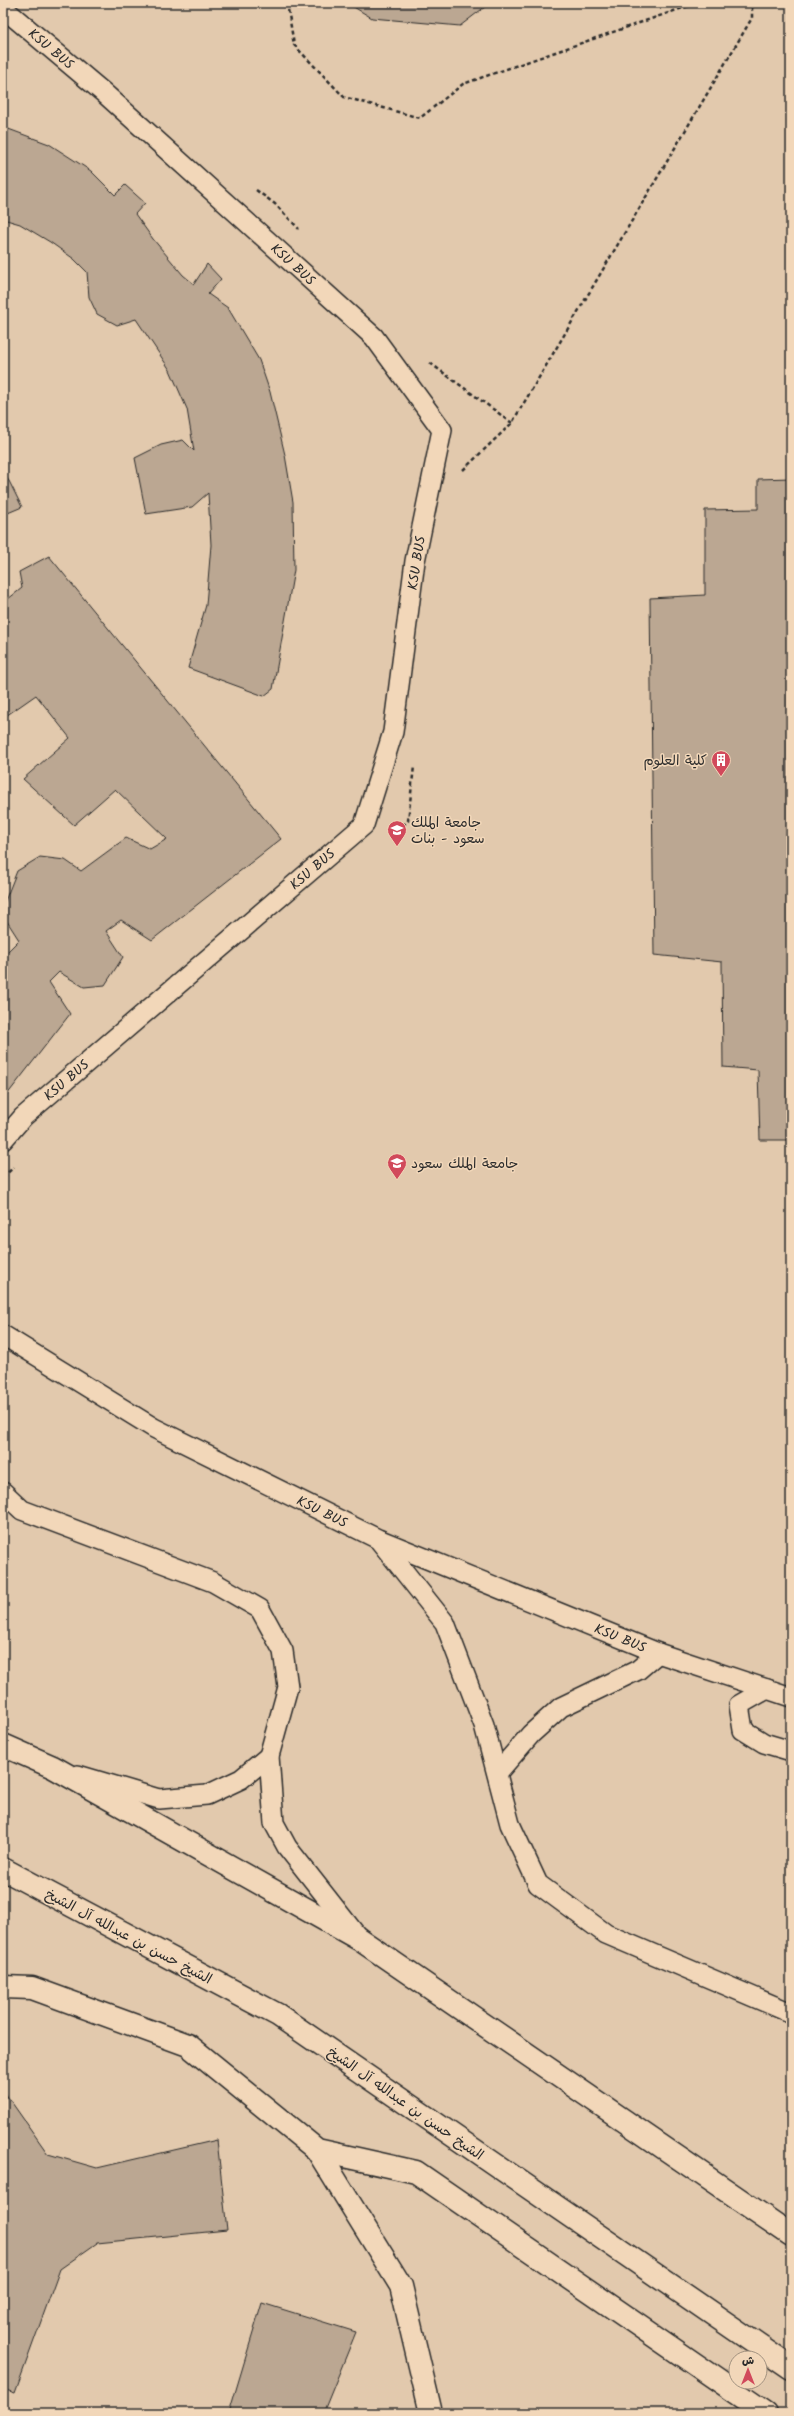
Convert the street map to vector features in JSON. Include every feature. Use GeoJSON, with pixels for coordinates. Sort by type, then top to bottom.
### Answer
{"type":"FeatureCollection","features":[{"type":"Feature","properties":{"kind":"main road"},"geometry":{"type":"LineString","coordinates":[[3,1745],[53,1767],[359,1939],[791,2235]]}},
{"type":"Feature","properties":{"kind":"main road","name":"الشيخ حسن بن عبدالله آل الشيخ"},"geometry":{"type":"LineString","coordinates":[[3,1869],[278,2015],[791,2368]]}},
{"type":"Feature","properties":{"kind":"main road"},"geometry":{"type":"LineString","coordinates":[[3,1987],[32,1988],[188,2045],[317,2150],[401,2286],[431,2413]]}},
{"type":"Feature","properties":{"kind":"main road"},"geometry":{"type":"LineString","coordinates":[[317,2150],[416,2172],[766,2413]]}},
{"type":"Feature","properties":{"kind":"lane","name":"KSU BUS"},"geometry":{"type":"LineString","coordinates":[[3,8],[104,94],[374,337],[442,430],[415,561],[393,732],[364,825],[23,1117],[3,1140]]}},
{"type":"Feature","properties":{"kind":"lane","name":"KSU BUS"},"geometry":{"type":"LineString","coordinates":[[3,1335],[154,1428],[378,1539],[658,1653],[791,1697]]}},
{"type":"Feature","properties":{"kind":"lane"},"geometry":{"type":"LineString","coordinates":[[3,1492],[22,1510],[214,1582],[260,1609],[283,1651],[288,1687],[269,1756],[274,1823],[287,1848],[359,1939]]}},
{"type":"Feature","properties":{"kind":"lane"},"geometry":{"type":"LineString","coordinates":[[378,1539],[445,1623],[484,1725],[498,1772],[510,1824],[538,1884],[606,1934],[791,2013]]}},
{"type":"Feature","properties":{"kind":"lane"},"geometry":{"type":"LineString","coordinates":[[498,1772],[531,1734],[561,1707],[638,1670],[658,1653]]}},
{"type":"Feature","properties":{"kind":"lane"},"geometry":{"type":"LineString","coordinates":[[768,1689],[739,1705],[743,1730],[764,1743],[791,1751]]}},
{"type":"Feature","properties":{"kind":"lane"},"geometry":{"type":"LineString","coordinates":[[53,1767],[159,1799],[207,1795],[241,1779],[269,1756]]}},
{"type":"Feature","properties":{"kind":"path"},"geometry":{"type":"LineString","coordinates":[[287,3],[294,45],[344,97],[420,118],[463,84],[697,3]]}},
{"type":"Feature","properties":{"kind":"path"},"geometry":{"type":"LineString","coordinates":[[462,472],[512,423],[752,18],[752,3]]}},
{"type":"Feature","properties":{"kind":"path"},"geometry":{"type":"LineString","coordinates":[[390,836],[408,821],[414,759]]}},
{"type":"Feature","properties":{"kind":"path"},"geometry":{"type":"LineString","coordinates":[[3,1177],[20,1161]]}},
{"type":"Feature","properties":{"kind":"shaded area","name":"جامعة الملك سعود"},"geometry":{"type":"Polygon","coordinates":[[[3,3],[791,3],[791,2413],[3,2413],[3,3]]]}},
{"type":"Feature","properties":{"kind":"building"},"geometry":{"type":"Polygon","coordinates":[[[347,3],[490,3],[460,26],[372,18],[347,3]]]}},
{"type":"Feature","properties":{"kind":"building"},"geometry":{"type":"Polygon","coordinates":[[[3,127],[49,144],[91,171],[115,195],[125,185],[145,203],[135,214],[153,239],[183,275],[194,284],[207,264],[221,279],[208,294],[228,308],[259,360],[270,392],[285,455],[293,502],[294,570],[273,689],[264,696],[188,668],[206,605],[211,545],[208,493],[192,507],[146,514],[135,458],[161,445],[183,440],[194,451],[187,409],[170,370],[136,319],[117,325],[97,314],[89,297],[87,272],[74,259],[50,242],[20,224],[3,219],[3,127]]]}},
{"type":"Feature","properties":{"kind":"building"},"geometry":{"type":"Polygon","coordinates":[[[3,473],[9,481],[22,507],[3,515],[3,473]]]}},
{"type":"Feature","properties":{"kind":"building","name":"كلية العلوم"},"geometry":{"type":"Polygon","coordinates":[[[791,478],[791,1140],[760,1140],[758,1070],[723,1067],[722,962],[654,955],[650,598],[705,595],[705,510],[758,509],[758,479],[791,478]]]}},
{"type":"Feature","properties":{"kind":"building"},"geometry":{"type":"Polygon","coordinates":[[[49,556],[281,839],[152,940],[121,920],[106,931],[123,957],[105,985],[84,987],[59,972],[49,982],[70,1014],[3,1100],[3,956],[19,940],[3,915],[3,906],[17,871],[40,857],[65,860],[81,871],[126,838],[150,849],[167,839],[115,789],[74,825],[23,779],[70,738],[36,695],[3,718],[3,603],[22,588],[19,572],[49,556]]]}},
{"type":"Feature","properties":{"kind":"building"},"geometry":{"type":"Polygon","coordinates":[[[3,2090],[48,2154],[97,2168],[217,2140],[227,2230],[97,2243],[60,2269],[15,2393],[3,2389],[3,2090]]]}},
{"type":"Feature","properties":{"kind":"building"},"geometry":{"type":"Polygon","coordinates":[[[262,2303],[356,2332],[323,2413],[229,2413],[262,2303]]]}},
{"type":"Feature","properties":{"kind":"place","name":"كلية العلوم"},"geometry":{"type":"Point","coordinates":[721,777]}},
{"type":"Feature","properties":{"kind":"place","name":"جامعة الملك سعود - بنات"},"geometry":{"type":"Point","coordinates":[397,847]}},
{"type":"Feature","properties":{"kind":"place","name":"جامعة الملك سعود"},"geometry":{"type":"Point","coordinates":[397,1180]}}]}
